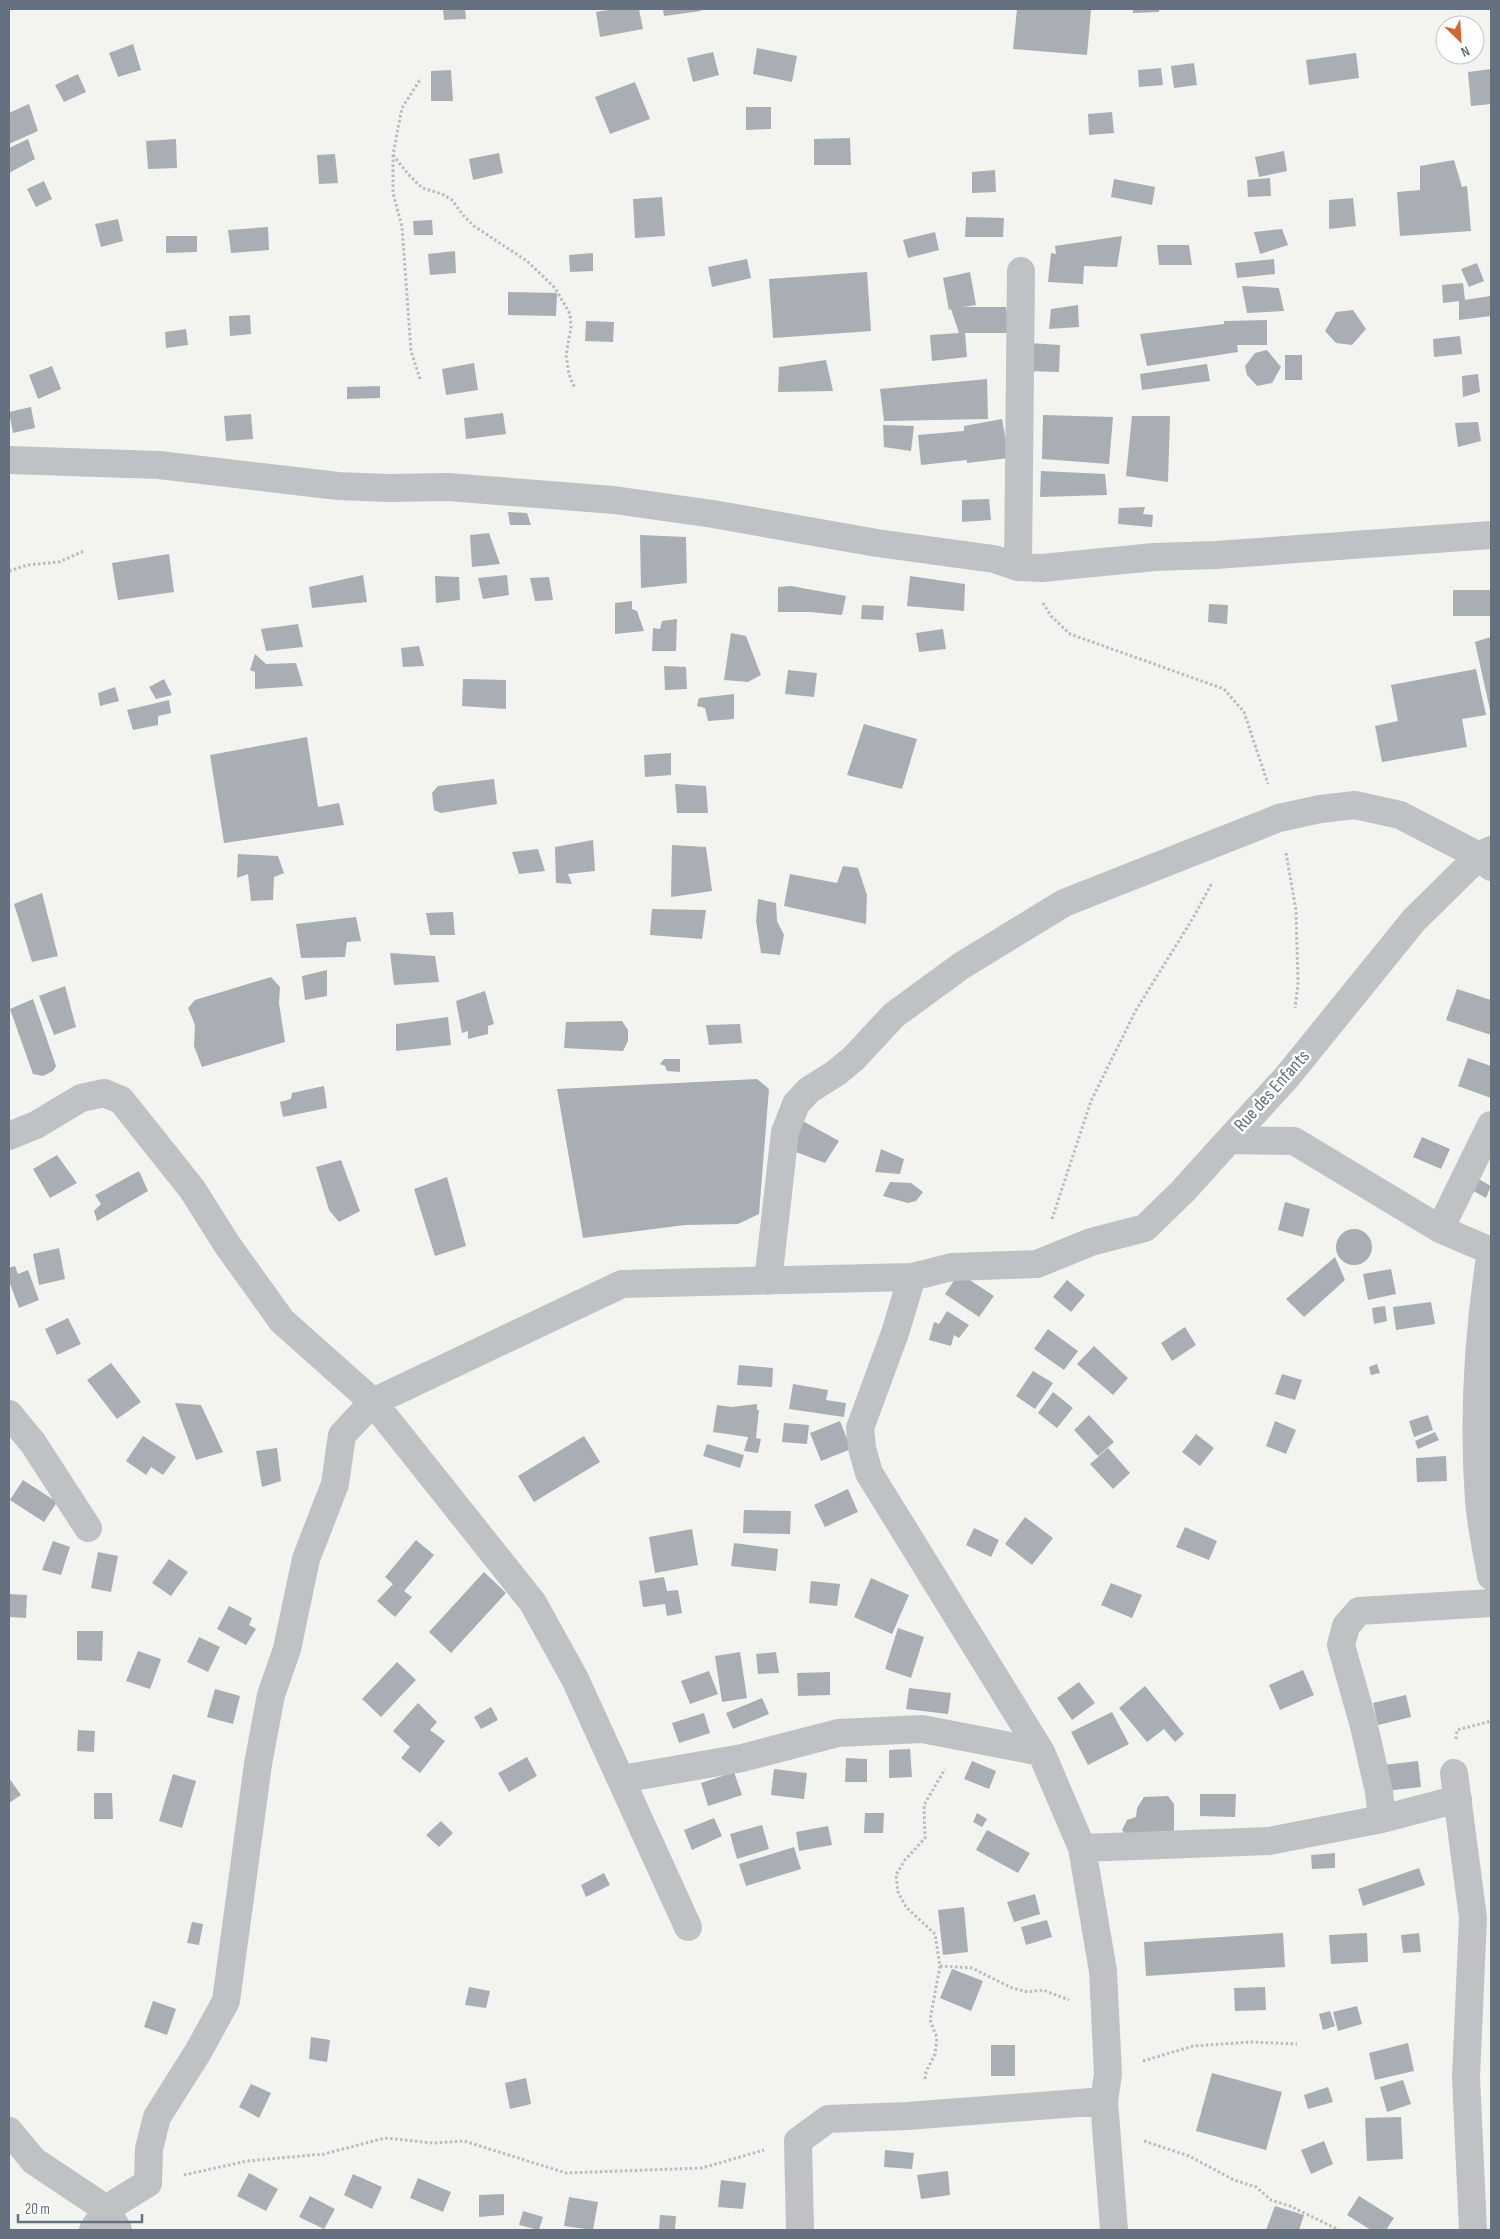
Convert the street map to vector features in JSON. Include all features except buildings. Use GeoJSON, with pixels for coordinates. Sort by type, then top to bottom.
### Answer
{"type":"FeatureCollection","features":[{"type":"Feature","properties":{"kind":"street"},"geometry":{"type":"LineString","coordinates":[[1018,567],[1022,271]]}},
{"type":"Feature","properties":{"kind":"street"},"geometry":{"type":"LineString","coordinates":[[9,460],[159,465],[338,486],[387,488],[448,486],[614,500],[713,514],[877,544],[994,559],[1018,567],[1042,568],[1154,557],[1216,555],[1491,534]]}},
{"type":"Feature","properties":{"kind":"street"},"geometry":{"type":"LineString","coordinates":[[768,1281],[785,1132],[796,1104],[809,1090],[836,1073],[854,1058],[894,1015],[961,966],[1064,903],[1279,818],[1320,809],[1355,805],[1400,815],[1487,858]]}},
{"type":"Feature","properties":{"kind":"street","name":"Rue des Enfants"},"geometry":{"type":"LineString","coordinates":[[1229,1140],[1286,1078],[1414,920],[1487,858]]}},
{"type":"Feature","properties":{"kind":"street"},"geometry":{"type":"LineString","coordinates":[[9,1136],[36,1125],[81,1098],[104,1093],[121,1100],[192,1189],[228,1246],[282,1321],[373,1402],[533,1603],[575,1678],[688,1927]]}},
{"type":"Feature","properties":{"kind":"street"},"geometry":{"type":"LineString","coordinates":[[1440,1229],[1491,1125]]}},
{"type":"Feature","properties":{"kind":"street"},"geometry":{"type":"LineString","coordinates":[[9,2131],[34,2161],[106,2223],[148,2183],[149,2149],[157,2117],[203,2044],[226,2001],[258,1764],[271,1694],[286,1649],[306,1559],[335,1484],[342,1435],[373,1402],[622,1284],[912,1277],[952,1267],[1038,1264],[1091,1242],[1145,1228],[1183,1191],[1229,1140]]}},
{"type":"Feature","properties":{"kind":"street","name":"Rue des Enfants"},"geometry":{"type":"LineString","coordinates":[[1229,1140],[1294,1141],[1440,1229],[1491,1251]]}},
{"type":"Feature","properties":{"kind":"street"},"geometry":{"type":"LineString","coordinates":[[1491,1251],[1484,1300],[1477,1408],[1479,1503],[1491,1576]]}},
{"type":"Feature","properties":{"kind":"street"},"geometry":{"type":"LineString","coordinates":[[912,1277],[895,1333],[860,1428],[862,1448],[869,1473],[1041,1752],[1082,1848],[1103,1972],[1108,2074],[1104,2101],[1114,2230]]}},
{"type":"Feature","properties":{"kind":"street"},"geometry":{"type":"LineString","coordinates":[[9,1414],[33,1443],[88,1528]]}},
{"type":"Feature","properties":{"kind":"street"},"geometry":{"type":"LineString","coordinates":[[1382,1819],[1379,1792],[1364,1726],[1341,1645],[1346,1626],[1359,1611],[1491,1603]]}},
{"type":"Feature","properties":{"kind":"street"},"geometry":{"type":"LineString","coordinates":[[622,1779],[742,1758],[838,1733],[922,1729],[1041,1752]]}},
{"type":"Feature","properties":{"kind":"street"},"geometry":{"type":"LineString","coordinates":[[1082,1848],[1269,1842],[1382,1819],[1456,1786],[1473,1918],[1466,2077],[1473,2230]]}},
{"type":"Feature","properties":{"kind":"street"},"geometry":{"type":"LineString","coordinates":[[800,2230],[798,2141],[828,2119],[922,2115],[1104,2101]]}},
{"type":"Feature","properties":{"kind":"path"},"geometry":{"type":"LineString","coordinates":[[420,78],[402,108],[393,155],[393,193],[402,227],[411,351],[420,379]]}},
{"type":"Feature","properties":{"kind":"path"},"geometry":{"type":"LineString","coordinates":[[393,155],[422,188],[442,194],[452,200],[474,226],[527,261],[555,288],[570,314],[571,328],[566,355],[569,374],[575,389]]}},
{"type":"Feature","properties":{"kind":"path"},"geometry":{"type":"LineString","coordinates":[[9,571],[27,565],[59,562],[84,551]]}},
{"type":"Feature","properties":{"kind":"path"},"geometry":{"type":"LineString","coordinates":[[1018,567],[1051,616],[1070,634],[1224,689],[1244,712],[1279,818],[1296,910],[1298,983],[1294,1012]]}},
{"type":"Feature","properties":{"kind":"path"},"geometry":{"type":"LineString","coordinates":[[1038,1264],[1091,1101],[1136,1010],[1194,918],[1239,833]]}},
{"type":"Feature","properties":{"kind":"path"},"geometry":{"type":"LineString","coordinates":[[922,2115],[922,2098],[926,2072],[935,2054],[937,2038],[930,2020],[940,1966],[935,1934],[906,1907],[898,1892],[896,1875],[905,1860],[925,1838],[924,1805],[944,1770],[954,1735]]}},
{"type":"Feature","properties":{"kind":"path"},"geometry":{"type":"LineString","coordinates":[[940,1966],[972,1968],[1012,1988],[1028,1992],[1043,1990],[1064,1996],[1082,2009],[1106,2043],[1143,2061],[1193,2046],[1250,2042],[1297,2044]]}},
{"type":"Feature","properties":{"kind":"path"},"geometry":{"type":"LineString","coordinates":[[1104,2101],[1126,2134],[1189,2156],[1234,2180],[1256,2187],[1271,2200],[1290,2206],[1339,2230]]}},
{"type":"Feature","properties":{"kind":"path"},"geometry":{"type":"LineString","coordinates":[[148,2183],[247,2161],[324,2154],[385,2138],[432,2143],[464,2141],[566,2173],[702,2168],[798,2141]]}}]}
